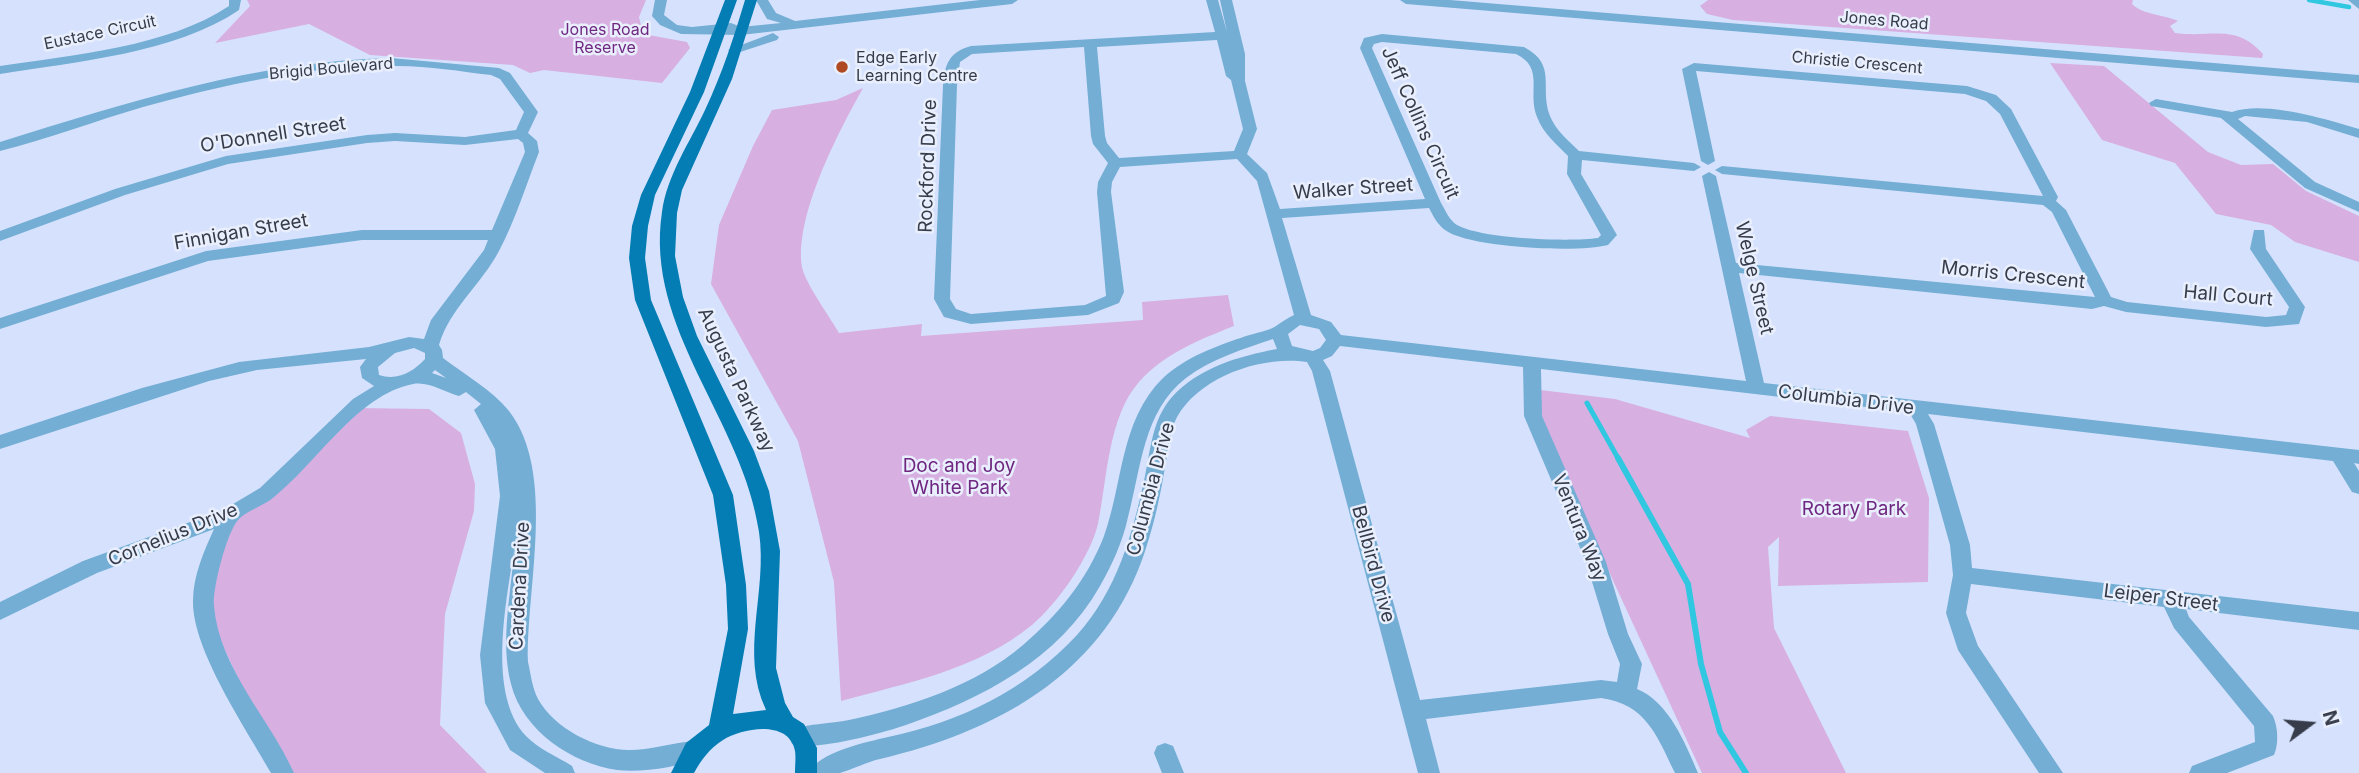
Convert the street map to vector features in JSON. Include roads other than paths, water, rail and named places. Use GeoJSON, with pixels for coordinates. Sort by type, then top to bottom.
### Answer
{"type":"FeatureCollection","features":[{"type":"Feature","properties":{"kind":"main road"},"geometry":{"type":"LineString","coordinates":[[719,729],[738,629],[736,585],[723,495],[643,300],[637,258],[640,226],[648,195],[697,92],[731,0]]}},
{"type":"Feature","properties":{"kind":"main road"},"geometry":{"type":"LineString","coordinates":[[743,28],[751,0]]}},
{"type":"Feature","properties":{"kind":"main road","name":"Augusta Parkway"},"geometry":{"type":"LineString","coordinates":[[743,28],[707,122],[675,190],[669,212],[666,260],[678,314],[750,462],[761,495],[770,548],[765,670],[771,695],[806,749],[806,773]]}},
{"type":"Feature","properties":{"kind":"main road"},"geometry":{"type":"LineString","coordinates":[[682,773],[693,751],[719,729],[753,718],[793,730]]}},
{"type":"Feature","properties":{"kind":"street","name":"Eustace Circuit"},"geometry":{"type":"LineString","coordinates":[[0,69],[106,51],[208,26],[235,7],[235,0]]}},
{"type":"Feature","properties":{"kind":"street"},"geometry":{"type":"LineString","coordinates":[[661,0],[658,16],[665,25],[687,30],[844,20]]}},
{"type":"Feature","properties":{"kind":"street"},"geometry":{"type":"LineString","coordinates":[[762,0],[771,16],[789,21]]}},
{"type":"Feature","properties":{"kind":"street"},"geometry":{"type":"LineString","coordinates":[[743,28],[928,5],[1012,0]]}},
{"type":"Feature","properties":{"kind":"street"},"geometry":{"type":"LineString","coordinates":[[1212,0],[1239,54],[1238,81],[1250,128],[1240,155]]}},
{"type":"Feature","properties":{"kind":"street","name":"Jones Road"},"geometry":{"type":"LineString","coordinates":[[1406,0],[2359,79]]}},
{"type":"Feature","properties":{"kind":"street"},"geometry":{"type":"LineString","coordinates":[[2354,0],[2359,5]]}},
{"type":"Feature","properties":{"kind":"street"},"geometry":{"type":"LineString","coordinates":[[1228,35],[1229,1]]}},
{"type":"Feature","properties":{"kind":"street"},"geometry":{"type":"LineString","coordinates":[[734,50],[755,41],[844,20],[928,5]]}},
{"type":"Feature","properties":{"kind":"street","name":"Rockford Drive"},"geometry":{"type":"LineString","coordinates":[[1115,163],[1105,183],[1116,292],[1108,304],[1088,310],[971,319],[950,313],[942,299],[952,60],[971,50],[1228,35]]}},
{"type":"Feature","properties":{"kind":"street","name":"Jeff Collins Circuit"},"geometry":{"type":"LineString","coordinates":[[1382,38],[1492,47],[1519,50],[1533,55],[1539,65],[1541,110],[1554,139],[1575,155],[1574,174],[1609,235],[1603,242],[1581,245],[1471,235],[1452,228],[1441,218],[1434,203],[1366,48],[1368,41],[1382,38]]}},
{"type":"Feature","properties":{"kind":"street"},"geometry":{"type":"LineString","coordinates":[[1090,44],[1098,136],[1100,144],[1115,163],[1240,155],[1261,173],[1304,320]]}},
{"type":"Feature","properties":{"kind":"street","name":"Brigid Boulevard"},"geometry":{"type":"LineString","coordinates":[[0,148],[183,90],[247,77],[377,62],[482,70],[505,76],[531,111],[521,134],[530,141],[532,152],[499,235],[437,324],[406,343]]}},
{"type":"Feature","properties":{"kind":"street","name":"Christie Crescent"},"geometry":{"type":"LineString","coordinates":[[1708,169],[1689,69],[1694,67],[1967,90],[1991,98],[2006,112],[2051,197],[2047,201]]}},
{"type":"Feature","properties":{"kind":"street"},"geometry":{"type":"LineString","coordinates":[[2157,103],[2228,115],[2244,112],[2309,118],[2359,134]]}},
{"type":"Feature","properties":{"kind":"street"},"geometry":{"type":"LineString","coordinates":[[2228,115],[2233,125],[2310,184],[2359,208]]}},
{"type":"Feature","properties":{"kind":"street","name":"O'Donnell Street"},"geometry":{"type":"LineString","coordinates":[[0,236],[120,192],[226,160],[367,139],[396,137],[465,141],[521,134]]}},
{"type":"Feature","properties":{"kind":"street"},"geometry":{"type":"LineString","coordinates":[[1575,155],[2047,201]]}},
{"type":"Feature","properties":{"kind":"street","name":"Welge Street"},"geometry":{"type":"LineString","coordinates":[[1708,169],[1757,390]]}},
{"type":"Feature","properties":{"kind":"street","name":"Morris Crescent"},"geometry":{"type":"LineString","coordinates":[[1730,267],[2092,304],[2103,300],[2103,293],[2058,210],[2047,201]]}},
{"type":"Feature","properties":{"kind":"street","name":"Walker Street"},"geometry":{"type":"LineString","coordinates":[[1274,214],[1434,203]]}},
{"type":"Feature","properties":{"kind":"street","name":"Hall Court"},"geometry":{"type":"LineString","coordinates":[[2103,300],[2126,307],[2228,318],[2266,322],[2293,320],[2297,307],[2258,249],[2259,233]]}},
{"type":"Feature","properties":{"kind":"street","name":"Finnigan Street"},"geometry":{"type":"LineString","coordinates":[[0,324],[206,256],[353,236],[499,235]]}},
{"type":"Feature","properties":{"kind":"street"},"geometry":{"type":"LineString","coordinates":[[1304,320],[1322,323],[1333,334],[1334,340],[1328,351],[1312,357],[1291,353],[1281,344],[1281,330],[1290,322],[1304,320]]}},
{"type":"Feature","properties":{"kind":"street","name":"Brigid Boulevard"},"geometry":{"type":"LineString","coordinates":[[432,353],[437,324]]}},
{"type":"Feature","properties":{"kind":"street","name":"Columbia Drive"},"geometry":{"type":"LineString","coordinates":[[793,730],[832,733],[908,713],[966,692],[1013,666],[1058,629],[1094,583],[1113,537],[1145,414],[1167,384],[1189,368],[1281,330]]}},
{"type":"Feature","properties":{"kind":"street","name":"Columbia Drive"},"geometry":{"type":"LineString","coordinates":[[1334,340],[1916,409],[2359,457]]}},
{"type":"Feature","properties":{"kind":"street"},"geometry":{"type":"LineString","coordinates":[[0,442],[239,368],[302,358],[348,357],[406,343],[432,353],[414,378],[394,383],[370,373],[348,357]]}},
{"type":"Feature","properties":{"kind":"street","name":"Cornelius Drive"},"geometry":{"type":"LineString","coordinates":[[359,403],[370,373],[387,349]]}},
{"type":"Feature","properties":{"kind":"street","name":"Cardena Drive"},"geometry":{"type":"LineString","coordinates":[[432,353],[489,400],[511,428],[519,452],[523,474],[523,561],[515,647],[522,690],[531,706],[556,735],[584,750],[616,760],[648,760],[670,753],[693,751]]}},
{"type":"Feature","properties":{"kind":"street","name":"Columbia Drive"},"geometry":{"type":"LineString","coordinates":[[820,773],[837,761],[923,739],[979,718],[1047,674],[1086,639],[1122,589],[1140,542],[1168,418],[1184,394],[1227,369],[1253,359],[1291,353]]}},
{"type":"Feature","properties":{"kind":"street","name":"Bellbird Drive"},"geometry":{"type":"LineString","coordinates":[[1312,357],[1321,371],[1429,773]]}},
{"type":"Feature","properties":{"kind":"street","name":"Ventura Way"},"geometry":{"type":"LineString","coordinates":[[1532,364],[1533,416],[1596,562],[1618,634],[1631,664],[1626,691]]}},
{"type":"Feature","properties":{"kind":"street","name":"Cardena Drive"},"geometry":{"type":"LineString","coordinates":[[414,378],[446,383],[464,392],[486,414],[502,440],[509,465],[510,490],[492,644],[493,695],[511,732],[532,754],[564,773]]}},
{"type":"Feature","properties":{"kind":"street","name":"Cornelius Drive"},"geometry":{"type":"LineString","coordinates":[[0,612],[90,567],[230,515],[267,493],[359,403],[394,383]]}},
{"type":"Feature","properties":{"kind":"street"},"geometry":{"type":"LineString","coordinates":[[1916,409],[1925,424],[1960,545],[1963,575],[1956,613],[1969,650],[2052,773]]}},
{"type":"Feature","properties":{"kind":"street"},"geometry":{"type":"LineString","coordinates":[[2339,455],[2359,487]]}},
{"type":"Feature","properties":{"kind":"street"},"geometry":{"type":"LineString","coordinates":[[230,515],[214,550],[203,604],[213,645],[283,773]]}},
{"type":"Feature","properties":{"kind":"street","name":"Leiper Street"},"geometry":{"type":"LineString","coordinates":[[1963,575],[2359,621]]}},
{"type":"Feature","properties":{"kind":"street"},"geometry":{"type":"LineString","coordinates":[[2171,599],[2180,622],[2265,723],[2266,748],[2200,773]]}},
{"type":"Feature","properties":{"kind":"street"},"geometry":{"type":"LineString","coordinates":[[1412,711],[1601,689],[1626,691],[1651,708],[1687,773]]}},
{"type":"Feature","properties":{"kind":"waterway"},"geometry":{"type":"LineString","coordinates":[[2309,0],[2349,7]]}},
{"type":"Feature","properties":{"kind":"waterway"},"geometry":{"type":"LineString","coordinates":[[1587,403],[1619,460]]}},
{"type":"Feature","properties":{"kind":"waterway"},"geometry":{"type":"LineString","coordinates":[[1618,458],[1688,584],[1701,664],[1720,732],[1746,773]]}},
{"type":"Feature","properties":{"kind":"place","name":"Edge Early Learning Centre"},"geometry":{"type":"Point","coordinates":[842,67]}},
{"type":"Feature","properties":{"kind":"park label","name":"Jones Road Reserve"},"geometry":{"type":"Point","coordinates":[605,39]}},
{"type":"Feature","properties":{"kind":"park label","name":"Doc and Joy White Park"},"geometry":{"type":"Point","coordinates":[959,477]}},
{"type":"Feature","properties":{"kind":"park label","name":"Rotary Park"},"geometry":{"type":"Point","coordinates":[1854,509]}}]}
